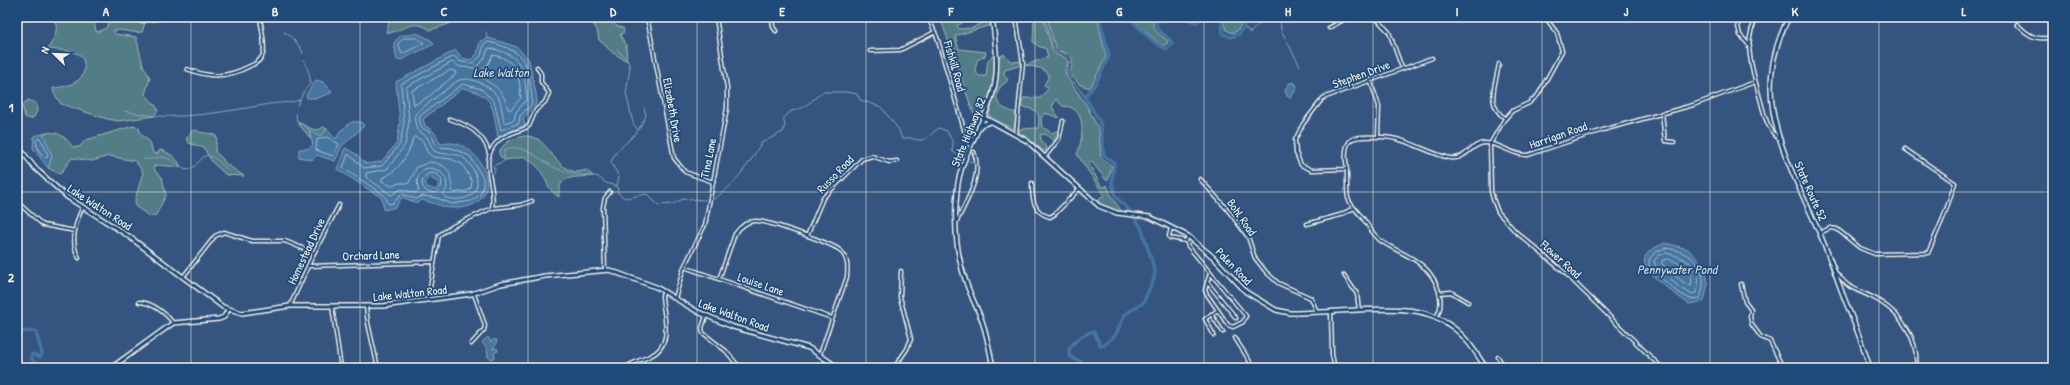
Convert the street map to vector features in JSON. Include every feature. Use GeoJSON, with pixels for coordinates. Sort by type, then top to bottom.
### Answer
{"type":"FeatureCollection","features":[{"type":"Feature","properties":{"kind":"street"},"geometry":{"type":"LineString","coordinates":[[130,17],[140,21],[168,17]]}},
{"type":"Feature","properties":{"kind":"street"},"geometry":{"type":"LineString","coordinates":[[187,69],[216,77],[238,72],[260,60],[264,51],[260,17]]}},
{"type":"Feature","properties":{"kind":"street"},"geometry":{"type":"LineString","coordinates":[[620,19],[628,17]]}},
{"type":"Feature","properties":{"kind":"street","name":"Elizabeth Drive"},"geometry":{"type":"LineString","coordinates":[[647,17],[674,158],[685,172],[713,182]]}},
{"type":"Feature","properties":{"kind":"street","name":"Tina Lane"},"geometry":{"type":"LineString","coordinates":[[675,298],[684,267],[705,225],[728,97],[716,17]]}},
{"type":"Feature","properties":{"kind":"street"},"geometry":{"type":"LineString","coordinates":[[772,17],[773,27],[776,31]]}},
{"type":"Feature","properties":{"kind":"street","name":"Fishkill Road"},"geometry":{"type":"LineString","coordinates":[[928,17],[935,32],[965,133],[972,141]]}},
{"type":"Feature","properties":{"kind":"street","name":"State Highway 82"},"geometry":{"type":"LineString","coordinates":[[992,17],[997,54],[997,74],[993,93],[984,117],[972,141],[959,180],[956,202],[956,222],[962,271],[981,319],[993,368]]}},
{"type":"Feature","properties":{"kind":"street"},"geometry":{"type":"LineString","coordinates":[[1016,17],[1023,69],[1016,134]]}},
{"type":"Feature","properties":{"kind":"street"},"geometry":{"type":"LineString","coordinates":[[1329,28],[1348,17]]}},
{"type":"Feature","properties":{"kind":"street"},"geometry":{"type":"LineString","coordinates":[[1375,17],[1389,32],[1402,68]]}},
{"type":"Feature","properties":{"kind":"street"},"geometry":{"type":"LineString","coordinates":[[1436,317],[1441,305],[1439,293],[1435,281],[1427,270],[1380,240],[1354,208],[1347,196],[1347,169],[1345,153],[1349,140],[1355,137],[1394,138],[1452,158],[1463,156],[1480,144],[1490,144],[1505,118],[1514,109],[1529,103],[1535,98],[1561,53],[1562,48],[1557,33],[1545,17]]}},
{"type":"Feature","properties":{"kind":"street"},"geometry":{"type":"LineString","coordinates":[[1736,17],[1740,35],[1750,46]]}},
{"type":"Feature","properties":{"kind":"street"},"geometry":{"type":"LineString","coordinates":[[1758,17],[1752,30],[1750,46],[1751,68],[1767,124],[1779,139]]}},
{"type":"Feature","properties":{"kind":"street","name":"State Route 52"},"geometry":{"type":"LineString","coordinates":[[1789,17],[1778,44],[1771,73],[1771,106],[1779,139],[1820,233],[1870,368]]}},
{"type":"Feature","properties":{"kind":"street"},"geometry":{"type":"LineString","coordinates":[[2017,24],[2034,38],[2041,39],[2053,37]]}},
{"type":"Feature","properties":{"kind":"street"},"geometry":{"type":"LineString","coordinates":[[870,51],[900,50],[935,32]]}},
{"type":"Feature","properties":{"kind":"street","name":"Stephen Drive"},"geometry":{"type":"LineString","coordinates":[[1347,169],[1317,170],[1303,166],[1296,153],[1295,140],[1303,124],[1323,98],[1432,58]]}},
{"type":"Feature","properties":{"kind":"street"},"geometry":{"type":"LineString","coordinates":[[1499,64],[1493,101],[1496,110],[1505,118]]}},
{"type":"Feature","properties":{"kind":"street"},"geometry":{"type":"LineString","coordinates":[[489,153],[499,140],[529,126],[537,108],[548,97],[549,93],[541,82],[537,67]]}},
{"type":"Feature","properties":{"kind":"street"},"geometry":{"type":"LineString","coordinates":[[1370,80],[1379,106],[1378,137]]}},
{"type":"Feature","properties":{"kind":"street","name":"Harrigan Road"},"geometry":{"type":"LineString","coordinates":[[1490,144],[1518,155],[1528,155],[1601,131],[1693,105],[1755,82]]}},
{"type":"Feature","properties":{"kind":"street"},"geometry":{"type":"LineString","coordinates":[[1662,113],[1665,141],[1674,142]]}},
{"type":"Feature","properties":{"kind":"street","name":"Palen Road"},"geometry":{"type":"LineString","coordinates":[[984,117],[1027,141],[1078,189],[1099,206],[1127,215],[1150,217],[1188,236],[1213,257],[1243,290],[1252,296],[1284,312],[1407,309],[1436,317],[1459,332],[1486,368]]}},
{"type":"Feature","properties":{"kind":"street"},"geometry":{"type":"LineString","coordinates":[[450,119],[462,124],[482,137],[485,141],[489,153],[487,169],[494,195],[492,208]]}},
{"type":"Feature","properties":{"kind":"street"},"geometry":{"type":"LineString","coordinates":[[1045,157],[1059,139],[1063,120]]}},
{"type":"Feature","properties":{"kind":"street"},"geometry":{"type":"LineString","coordinates":[[979,126],[985,122],[993,122]]}},
{"type":"Feature","properties":{"kind":"street","name":"Flower Road"},"geometry":{"type":"LineString","coordinates":[[1490,144],[1491,191],[1496,207],[1505,220],[1565,273],[1662,368]]}},
{"type":"Feature","properties":{"kind":"street","name":"Lake Walton Road"},"geometry":{"type":"LineString","coordinates":[[17,145],[38,172],[67,197],[127,235],[228,310],[245,313],[290,306],[384,306],[474,294],[501,284],[544,276],[605,270],[628,275],[664,291],[688,307],[706,316],[757,335],[802,346],[820,354],[839,368]]}},
{"type":"Feature","properties":{"kind":"street"},"geometry":{"type":"LineString","coordinates":[[1820,233],[1830,228],[1837,229],[1860,248],[1875,254],[1928,253],[1944,216],[1955,183],[1906,149]]}},
{"type":"Feature","properties":{"kind":"street"},"geometry":{"type":"LineString","coordinates":[[956,222],[977,177],[978,162],[974,152]]}},
{"type":"Feature","properties":{"kind":"street","name":"Russo Road"},"geometry":{"type":"LineString","coordinates":[[807,236],[823,198],[862,159],[872,156],[889,162],[897,161]]}},
{"type":"Feature","properties":{"kind":"street","name":"Bohl Road"},"geometry":{"type":"LineString","coordinates":[[1200,179],[1227,209],[1248,237],[1255,258],[1266,272],[1278,283],[1311,298],[1317,312]]}},
{"type":"Feature","properties":{"kind":"street"},"geometry":{"type":"LineString","coordinates":[[1032,183],[1034,204],[1039,211],[1050,216],[1055,214],[1078,189]]}},
{"type":"Feature","properties":{"kind":"street"},"geometry":{"type":"LineString","coordinates":[[605,270],[603,207],[610,192]]}},
{"type":"Feature","properties":{"kind":"street"},"geometry":{"type":"LineString","coordinates":[[428,300],[440,233],[492,208],[520,205],[532,201]]}},
{"type":"Feature","properties":{"kind":"street"},"geometry":{"type":"LineString","coordinates":[[17,202],[43,225],[75,231]]}},
{"type":"Feature","properties":{"kind":"street","name":"Homestead Drive"},"geometry":{"type":"LineString","coordinates":[[290,306],[314,253],[339,205]]}},
{"type":"Feature","properties":{"kind":"street"},"geometry":{"type":"LineString","coordinates":[[79,258],[75,252],[75,231],[77,218],[83,207]]}},
{"type":"Feature","properties":{"kind":"street"},"geometry":{"type":"LineString","coordinates":[[1307,224],[1340,215],[1354,208]]}},
{"type":"Feature","properties":{"kind":"street"},"geometry":{"type":"LineString","coordinates":[[719,279],[735,234],[739,228],[749,222],[762,220],[807,236],[835,247],[841,251],[848,265],[847,277],[820,354]]}},
{"type":"Feature","properties":{"kind":"street"},"geometry":{"type":"LineString","coordinates":[[1171,228],[1170,238],[1186,241]]}},
{"type":"Feature","properties":{"kind":"street"},"geometry":{"type":"LineString","coordinates":[[183,278],[215,236],[224,232],[252,241],[285,241],[314,253]]}},
{"type":"Feature","properties":{"kind":"street"},"geometry":{"type":"LineString","coordinates":[[1188,236],[1186,241],[1188,246],[1246,316],[1243,322],[1233,327],[1230,326],[1205,291],[1210,273]]}},
{"type":"Feature","properties":{"kind":"street","name":"Orchard Lane"},"geometry":{"type":"LineString","coordinates":[[309,266],[434,262]]}},
{"type":"Feature","properties":{"kind":"street","name":"Louise Lane"},"geometry":{"type":"LineString","coordinates":[[684,267],[832,318]]}},
{"type":"Feature","properties":{"kind":"street"},"geometry":{"type":"LineString","coordinates":[[894,368],[907,349],[911,339],[900,297],[901,271]]}},
{"type":"Feature","properties":{"kind":"street"},"geometry":{"type":"LineString","coordinates":[[1835,273],[1850,287],[1880,301],[1903,323],[1913,340],[1917,356],[1916,368]]}},
{"type":"Feature","properties":{"kind":"street"},"geometry":{"type":"LineString","coordinates":[[1344,275],[1357,294],[1359,310]]}},
{"type":"Feature","properties":{"kind":"street"},"geometry":{"type":"LineString","coordinates":[[1207,282],[1236,318]]}},
{"type":"Feature","properties":{"kind":"street"},"geometry":{"type":"LineString","coordinates":[[1741,284],[1745,302],[1751,310],[1750,317],[1752,324],[1763,338],[1770,342],[1783,368]]}},
{"type":"Feature","properties":{"kind":"street"},"geometry":{"type":"LineString","coordinates":[[625,368],[654,354],[663,344],[666,332],[662,296],[664,291]]}},
{"type":"Feature","properties":{"kind":"street"},"geometry":{"type":"LineString","coordinates":[[1439,293],[1451,292],[1468,302]]}},
{"type":"Feature","properties":{"kind":"street"},"geometry":{"type":"LineString","coordinates":[[471,344],[484,330],[486,325],[474,294]]}},
{"type":"Feature","properties":{"kind":"street"},"geometry":{"type":"LineString","coordinates":[[139,302],[150,304],[170,318],[173,323]]}},
{"type":"Feature","properties":{"kind":"street"},"geometry":{"type":"LineString","coordinates":[[332,306],[341,368]]}},
{"type":"Feature","properties":{"kind":"street"},"geometry":{"type":"LineString","coordinates":[[354,368],[378,367],[367,319],[366,306]]}},
{"type":"Feature","properties":{"kind":"street"},"geometry":{"type":"LineString","coordinates":[[111,368],[173,323],[219,319],[224,316],[228,310]]}},
{"type":"Feature","properties":{"kind":"street"},"geometry":{"type":"LineString","coordinates":[[1214,335],[1205,319],[1218,310]]}},
{"type":"Feature","properties":{"kind":"street"},"geometry":{"type":"LineString","coordinates":[[1330,312],[1335,368]]}},
{"type":"Feature","properties":{"kind":"street"},"geometry":{"type":"LineString","coordinates":[[1211,314],[1223,332]]}},
{"type":"Feature","properties":{"kind":"street"},"geometry":{"type":"LineString","coordinates":[[706,316],[702,328],[703,334],[726,351],[740,368]]}},
{"type":"Feature","properties":{"kind":"street"},"geometry":{"type":"LineString","coordinates":[[1235,338],[1254,368]]}},
{"type":"Feature","properties":{"kind":"street"},"geometry":{"type":"LineString","coordinates":[[1498,357],[1505,368]]}},
{"type":"Feature","properties":{"kind":"shaded area"},"geometry":{"type":"Polygon","coordinates":[[[17,17],[35,17],[36,18],[17,26],[17,17]]]}},
{"type":"Feature","properties":{"kind":"green space"},"geometry":{"type":"Polygon","coordinates":[[[52,17],[93,17],[96,31],[98,32],[106,28],[111,17],[129,17],[136,22],[145,23],[142,32],[120,30],[113,31],[115,34],[136,37],[143,65],[150,78],[145,94],[156,106],[158,111],[154,116],[119,121],[107,119],[61,104],[54,93],[53,88],[63,87],[77,81],[83,75],[84,62],[80,55],[76,53],[48,49],[56,33],[55,21],[52,17]]]}},
{"type":"Feature","properties":{"kind":"green space"},"geometry":{"type":"Polygon","coordinates":[[[391,17],[460,17],[449,24],[430,30],[419,25],[414,25],[389,33],[386,32],[391,17]]]}},
{"type":"Feature","properties":{"kind":"green space"},"geometry":{"type":"Polygon","coordinates":[[[592,17],[611,17],[612,22],[615,25],[623,28],[624,32],[620,35],[626,45],[627,61],[613,53],[599,40],[597,30],[590,19],[592,17]]]}},
{"type":"Feature","properties":{"kind":"green space"},"geometry":{"type":"Polygon","coordinates":[[[940,17],[969,18],[957,26],[959,29],[972,28],[986,21],[991,22],[991,25],[955,36],[959,49],[986,52],[985,56],[977,60],[975,71],[979,76],[986,76],[989,59],[993,56],[995,57],[991,91],[985,108],[976,121],[940,17]]]}},
{"type":"Feature","properties":{"kind":"green space"},"geometry":{"type":"Polygon","coordinates":[[[1032,17],[1043,17],[1053,52],[1056,55],[1063,56],[1068,62],[1065,72],[1067,77],[1087,106],[1099,130],[1101,157],[1112,166],[1108,180],[1106,180],[1092,162],[1089,162],[1089,164],[1101,186],[1105,187],[1107,185],[1111,196],[1122,212],[1109,209],[1097,202],[1104,195],[1077,154],[1082,136],[1082,130],[1080,117],[1072,108],[1063,106],[1056,99],[1052,107],[1059,118],[1045,113],[1041,118],[1042,127],[1052,133],[1057,131],[1058,133],[1054,141],[1045,134],[1040,135],[1042,142],[1047,148],[1046,151],[1019,132],[1019,129],[1038,128],[1039,123],[1037,112],[1021,107],[1023,98],[1040,98],[1049,88],[1044,85],[1049,76],[1044,70],[1026,65],[1048,57],[1046,49],[1033,42],[1034,21],[1032,17]]]}},
{"type":"Feature","properties":{"kind":"green space"},"geometry":{"type":"Polygon","coordinates":[[[1047,17],[1097,17],[1106,57],[1090,88],[1080,85],[1070,73],[1072,60],[1067,54],[1057,50],[1047,17]]]}},
{"type":"Feature","properties":{"kind":"green space"},"geometry":{"type":"Polygon","coordinates":[[[1133,17],[1156,17],[1153,20],[1155,30],[1168,41],[1167,44],[1160,44],[1140,27],[1133,17]]]}},
{"type":"Feature","properties":{"kind":"green space"},"geometry":{"type":"Polygon","coordinates":[[[1222,17],[1246,17],[1237,31],[1232,33],[1226,30],[1222,17]]]}},
{"type":"Feature","properties":{"kind":"green space"},"geometry":{"type":"Polygon","coordinates":[[[1004,54],[1011,62],[1022,61],[1022,65],[1005,70],[1004,74],[1008,80],[1001,86],[997,97],[998,101],[1003,107],[1017,113],[1014,129],[990,117],[989,114],[996,90],[999,57],[1004,54]]]}},
{"type":"Feature","properties":{"kind":"green space"},"geometry":{"type":"Polygon","coordinates":[[[28,100],[36,103],[37,111],[34,117],[30,119],[25,117],[22,105],[28,100]]]}},
{"type":"Feature","properties":{"kind":"green space"},"geometry":{"type":"Polygon","coordinates":[[[297,122],[317,130],[323,127],[327,129],[321,136],[310,131],[312,140],[297,122]]]}},
{"type":"Feature","properties":{"kind":"green space"},"geometry":{"type":"Polygon","coordinates":[[[133,126],[139,128],[140,133],[150,142],[153,153],[157,154],[160,150],[170,154],[176,159],[181,167],[154,166],[155,171],[162,177],[166,195],[156,215],[151,217],[136,207],[135,200],[143,172],[135,161],[109,156],[92,161],[72,158],[60,174],[48,168],[52,156],[43,134],[57,133],[64,137],[73,147],[79,147],[86,140],[133,126]]]}},
{"type":"Feature","properties":{"kind":"green space"},"geometry":{"type":"Polygon","coordinates":[[[196,130],[215,135],[217,137],[215,152],[226,164],[244,176],[226,175],[212,162],[204,148],[189,143],[186,139],[192,131],[196,130]]]}},
{"type":"Feature","properties":{"kind":"green space"},"geometry":{"type":"Polygon","coordinates":[[[524,136],[539,140],[564,167],[571,171],[578,172],[586,170],[593,176],[575,177],[565,180],[559,189],[559,197],[555,195],[539,168],[525,157],[505,160],[500,156],[499,152],[506,143],[512,139],[524,136]]]}},
{"type":"Feature","properties":{"kind":"water"},"geometry":{"type":"Polygon","coordinates":[[[417,33],[431,40],[434,44],[401,60],[397,60],[394,43],[402,35],[417,33]]]}},
{"type":"Feature","properties":{"kind":"water","name":"Lake Walton"},"geometry":{"type":"Polygon","coordinates":[[[489,38],[517,47],[529,60],[537,99],[535,106],[523,118],[525,125],[498,137],[491,104],[482,95],[463,88],[423,119],[425,126],[435,133],[440,144],[452,143],[464,147],[475,155],[482,166],[486,178],[486,189],[481,199],[470,206],[452,208],[422,200],[417,203],[402,197],[396,207],[384,210],[382,198],[337,169],[345,148],[356,154],[366,164],[381,162],[397,143],[400,122],[396,82],[456,50],[462,58],[471,60],[477,54],[480,41],[489,38]],[[429,177],[425,182],[427,187],[435,190],[438,187],[438,182],[429,177]]]}},
{"type":"Feature","properties":{"kind":"water"},"geometry":{"type":"Polygon","coordinates":[[[316,80],[323,82],[332,91],[331,93],[317,98],[307,98],[306,95],[316,80]]]}},
{"type":"Feature","properties":{"kind":"water"},"geometry":{"type":"Polygon","coordinates":[[[1293,82],[1296,84],[1297,89],[1290,98],[1287,96],[1285,90],[1288,84],[1293,82]]]}},
{"type":"Feature","properties":{"kind":"water"},"geometry":{"type":"Polygon","coordinates":[[[352,122],[361,122],[364,126],[342,146],[335,161],[317,155],[312,160],[299,157],[299,149],[308,149],[313,145],[309,131],[321,136],[327,129],[334,138],[337,138],[340,131],[352,122]]]}},
{"type":"Feature","properties":{"kind":"water"},"geometry":{"type":"Polygon","coordinates":[[[43,134],[52,156],[48,168],[33,148],[34,136],[43,134]]]}},
{"type":"Feature","properties":{"kind":"water","name":"Pennywater Pond"},"geometry":{"type":"Polygon","coordinates":[[[1665,243],[1688,249],[1704,266],[1708,283],[1704,301],[1689,304],[1663,285],[1648,270],[1644,260],[1646,255],[1656,247],[1665,243]]]}},
{"type":"Feature","properties":{"kind":"water"},"geometry":{"type":"Polygon","coordinates":[[[488,337],[491,342],[493,340],[497,340],[496,345],[492,349],[497,348],[498,351],[494,353],[495,357],[492,359],[488,357],[487,349],[482,342],[488,337]]]}},
{"type":"Feature","properties":{"kind":"waterway"},"geometry":{"type":"LineString","coordinates":[[479,17],[482,22]]}},
{"type":"Feature","properties":{"kind":"waterway"},"geometry":{"type":"LineString","coordinates":[[1045,17],[1056,53],[1063,52],[1070,62],[1067,73],[1085,97]]}},
{"type":"Feature","properties":{"kind":"waterway"},"geometry":{"type":"LineString","coordinates":[[1084,368],[1080,361],[1069,355],[1071,346],[1085,334],[1090,332],[1094,332],[1100,345],[1103,346],[1116,334],[1125,314],[1143,303],[1154,279],[1155,271],[1141,227],[1128,209],[1115,196],[1112,182],[1114,163],[1104,155],[1100,122],[1085,97],[1096,83],[1109,56],[1099,17]]}},
{"type":"Feature","properties":{"kind":"waterway"},"geometry":{"type":"LineString","coordinates":[[1129,17],[1151,39],[1167,49],[1172,44],[1168,37],[1159,31],[1156,21],[1165,20],[1170,17]]}},
{"type":"Feature","properties":{"kind":"waterway"},"geometry":{"type":"LineString","coordinates":[[1181,17],[1196,22],[1204,17]]}},
{"type":"Feature","properties":{"kind":"waterway"},"geometry":{"type":"LineString","coordinates":[[1218,17],[1222,23],[1223,34],[1231,37],[1239,34],[1250,17]]}},
{"type":"Feature","properties":{"kind":"waterway"},"geometry":{"type":"LineString","coordinates":[[1243,29],[1247,29],[1250,33],[1265,17]]}},
{"type":"Feature","properties":{"kind":"waterway"},"geometry":{"type":"LineString","coordinates":[[1280,17],[1281,30],[1300,66]]}},
{"type":"Feature","properties":{"kind":"waterway"},"geometry":{"type":"LineString","coordinates":[[284,32],[295,41],[303,53]]}},
{"type":"Feature","properties":{"kind":"waterway"},"geometry":{"type":"LineString","coordinates":[[486,32],[487,39]]}},
{"type":"Feature","properties":{"kind":"waterway"},"geometry":{"type":"LineString","coordinates":[[617,49],[628,61],[630,68],[626,93],[633,123],[637,129]]}},
{"type":"Feature","properties":{"kind":"waterway"},"geometry":{"type":"LineString","coordinates":[[297,106],[304,91],[310,85],[310,79],[304,60]]}},
{"type":"Feature","properties":{"kind":"waterway"},"geometry":{"type":"LineString","coordinates":[[711,200],[725,191],[732,184],[752,158],[761,143],[783,132],[785,124],[783,119],[791,111],[804,107],[822,92],[846,92],[857,94],[860,100],[881,107],[899,130],[902,139],[909,138],[921,140],[939,128],[947,131],[953,143],[952,151],[960,157]]}},
{"type":"Feature","properties":{"kind":"waterway"},"geometry":{"type":"LineString","coordinates":[[124,111],[155,116],[182,116],[224,112],[300,100]]}},
{"type":"Feature","properties":{"kind":"waterway"},"geometry":{"type":"LineString","coordinates":[[617,186],[619,177],[611,162],[617,151],[634,135],[640,127],[646,115],[644,108]]}},
{"type":"Feature","properties":{"kind":"waterway"},"geometry":{"type":"LineString","coordinates":[[296,114],[297,122],[306,126],[310,132]]}},
{"type":"Feature","properties":{"kind":"waterway"},"geometry":{"type":"LineString","coordinates":[[494,173],[495,170],[493,166],[504,161],[504,150],[518,148],[525,150],[558,169],[588,176],[597,176],[606,183],[617,186],[618,193],[625,198],[647,194],[658,205],[673,204],[683,199],[706,200]]}},
{"type":"Feature","properties":{"kind":"waterway"},"geometry":{"type":"LineString","coordinates":[[144,159],[164,157],[172,160],[181,168],[187,170],[207,155],[215,158],[227,169]]}},
{"type":"Feature","properties":{"kind":"waterway"},"geometry":{"type":"LineString","coordinates":[[969,161],[973,162]]}},
{"type":"Feature","properties":{"kind":"waterway"},"geometry":{"type":"LineString","coordinates":[[17,332],[36,331],[42,354],[40,357],[32,354],[31,357],[38,368]]}}]}
